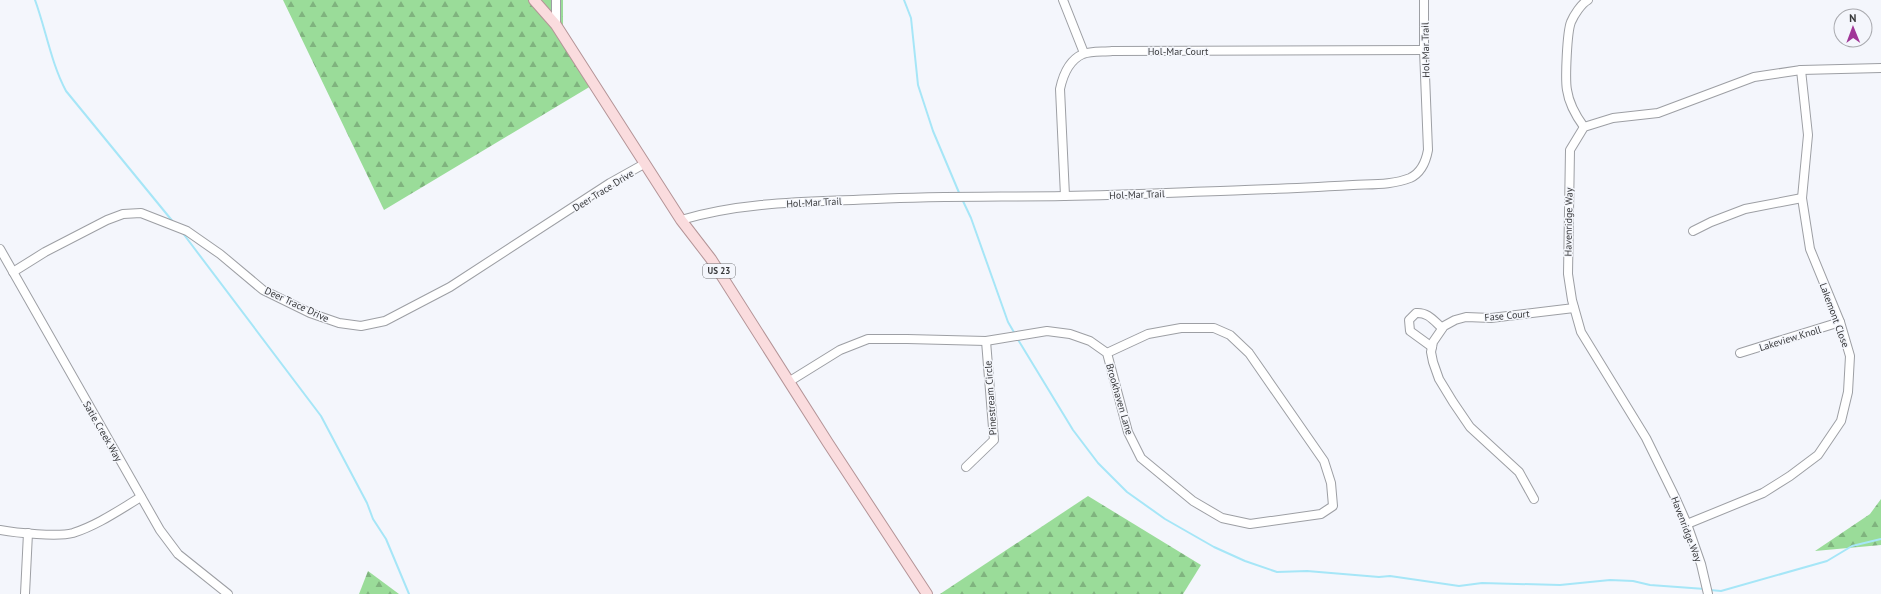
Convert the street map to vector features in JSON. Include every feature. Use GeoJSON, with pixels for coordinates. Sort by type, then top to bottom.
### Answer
{"type":"FeatureCollection","features":[{"type":"Feature","properties":{"kind":"main road","name":"US 23"},"geometry":{"type":"LineString","coordinates":[[534,0],[556,25],[681,220],[711,259],[828,443],[927,594]]}},
{"type":"Feature","properties":{"kind":"street"},"geometry":{"type":"LineString","coordinates":[[556,0],[556,25]]}},
{"type":"Feature","properties":{"kind":"street"},"geometry":{"type":"LineString","coordinates":[[1063,0],[1084,54]]}},
{"type":"Feature","properties":{"kind":"street","name":"Hol-Mar Trail"},"geometry":{"type":"LineString","coordinates":[[681,220],[707,212],[763,205],[924,197],[1065,196],[1317,187],[1380,183],[1412,177],[1426,161],[1428,150],[1424,50],[1424,0]]}},
{"type":"Feature","properties":{"kind":"street"},"geometry":{"type":"LineString","coordinates":[[1585,1],[1570,23],[1566,64],[1567,91],[1574,112],[1584,127],[1613,118],[1658,113],[1754,77],[1801,70],[1881,68]]}},
{"type":"Feature","properties":{"kind":"street","name":"Hol-Mar Court"},"geometry":{"type":"LineString","coordinates":[[1065,196],[1060,89],[1068,65],[1084,54],[1112,51],[1424,50]]}},
{"type":"Feature","properties":{"kind":"street","name":"Lakemont Close"},"geometry":{"type":"LineString","coordinates":[[1687,524],[1763,492],[1790,476],[1818,455],[1841,421],[1848,392],[1850,356],[1840,322],[1810,249],[1802,198],[1808,135],[1801,70]]}},
{"type":"Feature","properties":{"kind":"street","name":"Havenridge Way"},"geometry":{"type":"LineString","coordinates":[[1584,127],[1570,150],[1569,168],[1568,274],[1574,308],[1581,332],[1646,438],[1687,524],[1701,564],[1708,594]]}},
{"type":"Feature","properties":{"kind":"street","name":"Deer Trace Drive"},"geometry":{"type":"LineString","coordinates":[[13,272],[45,252],[107,220],[124,214],[141,213],[187,232],[220,254],[263,290],[310,313],[338,323],[362,326],[385,321],[450,287],[610,183],[644,164]]}},
{"type":"Feature","properties":{"kind":"street"},"geometry":{"type":"LineString","coordinates":[[1693,231],[1711,222],[1745,209],[1802,198]]}},
{"type":"Feature","properties":{"kind":"street","name":"Satie Creek Way"},"geometry":{"type":"LineString","coordinates":[[0,249],[160,530],[178,554],[228,594]]}},
{"type":"Feature","properties":{"kind":"street","name":"Fase Court"},"geometry":{"type":"LineString","coordinates":[[1442,328],[1455,320],[1466,317],[1491,318],[1574,308]]}},
{"type":"Feature","properties":{"kind":"street"},"geometry":{"type":"LineString","coordinates":[[1432,347],[1410,331],[1409,320],[1416,313],[1421,312],[1432,318],[1442,328],[1433,342],[1432,347],[1433,362],[1439,379],[1470,427],[1519,472],[1534,499]]}},
{"type":"Feature","properties":{"kind":"street","name":"Lakeview Knoll"},"geometry":{"type":"LineString","coordinates":[[1740,353],[1840,322]]}},
{"type":"Feature","properties":{"kind":"street","name":"Brookhaven Lane"},"geometry":{"type":"LineString","coordinates":[[790,382],[840,350],[868,339],[986,342],[1047,331],[1070,334],[1090,342],[1107,353],[1128,432],[1141,458],[1193,501],[1222,518],[1250,524],[1321,514],[1333,506],[1331,483],[1324,461],[1249,353],[1230,335],[1214,328],[1181,328],[1148,334],[1107,353]]}},
{"type":"Feature","properties":{"kind":"street","name":"Pinestream Circle"},"geometry":{"type":"LineString","coordinates":[[966,467],[994,440],[986,342]]}},
{"type":"Feature","properties":{"kind":"street"},"geometry":{"type":"LineString","coordinates":[[0,530],[28,533],[72,533],[97,523],[141,497]]}},
{"type":"Feature","properties":{"kind":"street"},"geometry":{"type":"LineString","coordinates":[[25,594],[28,533]]}},
{"type":"Feature","properties":{"kind":"green space"},"geometry":{"type":"Polygon","coordinates":[[[283,0],[563,0],[563,37],[591,86],[384,210],[283,0]]]}},
{"type":"Feature","properties":{"kind":"green space"},"geometry":{"type":"Polygon","coordinates":[[[1088,496],[1201,565],[1183,594],[940,594],[1088,496]]]}},
{"type":"Feature","properties":{"kind":"green space"},"geometry":{"type":"Polygon","coordinates":[[[1881,499],[1881,545],[1815,551],[1870,514],[1881,499]]]}},
{"type":"Feature","properties":{"kind":"green space"},"geometry":{"type":"Polygon","coordinates":[[[368,571],[399,594],[359,594],[368,571]]]}},
{"type":"Feature","properties":{"kind":"waterway"},"geometry":{"type":"LineString","coordinates":[[35,0],[52,58],[66,91],[174,223]]}},
{"type":"Feature","properties":{"kind":"waterway"},"geometry":{"type":"LineString","coordinates":[[904,0],[911,18],[918,85],[933,131],[960,195]]}},
{"type":"Feature","properties":{"kind":"waterway"},"geometry":{"type":"LineString","coordinates":[[962,199],[971,218],[1008,322],[1015,334]]}},
{"type":"Feature","properties":{"kind":"waterway"},"geometry":{"type":"LineString","coordinates":[[182,232],[321,416],[367,503],[373,519],[386,539],[409,594]]}},
{"type":"Feature","properties":{"kind":"waterway"},"geometry":{"type":"LineString","coordinates":[[1017,338],[1073,430],[1098,463],[1127,492],[1165,519],[1214,547],[1245,561],[1277,572],[1307,571],[1379,577],[1390,576],[1459,586],[1482,583],[1560,585],[1610,580],[1633,581],[1650,585],[1705,589]]}},
{"type":"Feature","properties":{"kind":"waterway"},"geometry":{"type":"LineString","coordinates":[[1710,590],[1721,591],[1827,561],[1852,546],[1881,539]]}}]}
